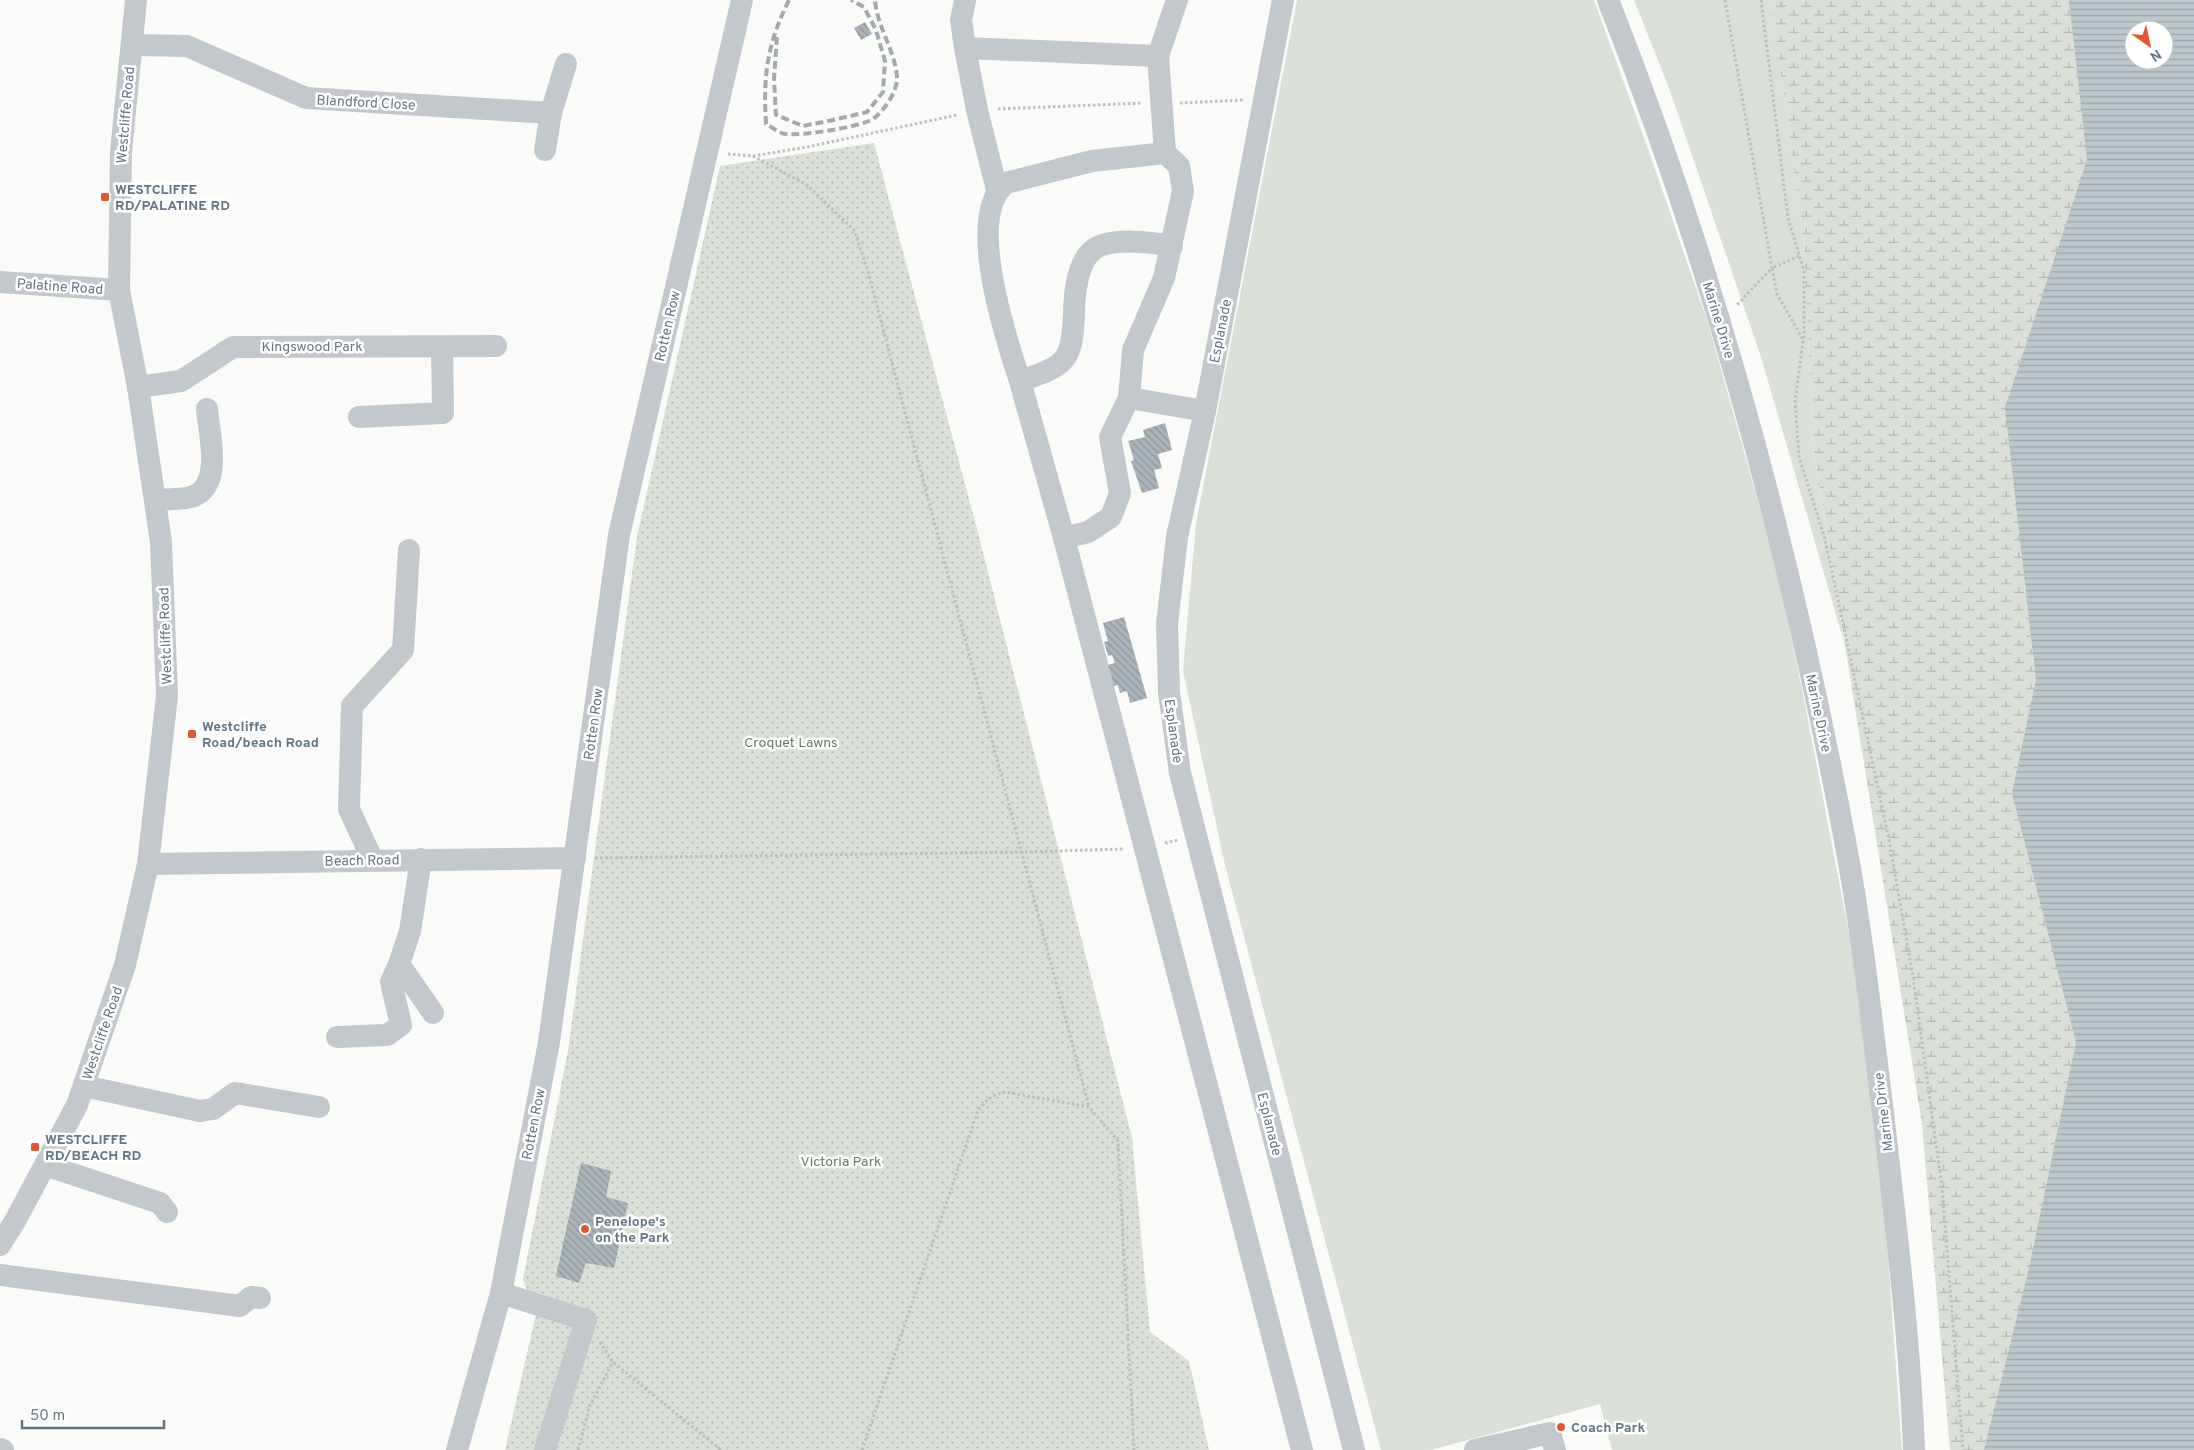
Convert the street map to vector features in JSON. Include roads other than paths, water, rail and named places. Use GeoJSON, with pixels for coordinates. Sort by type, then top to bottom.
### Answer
{"type":"FeatureCollection","features":[{"type":"Feature","properties":{"kind":"street","name":"Westcliffe Road"},"geometry":{"type":"LineString","coordinates":[[0,1245],[77,1105],[125,965],[148,864],[167,696],[161,542],[138,386],[119,290],[121,152],[136,0]]}},
{"type":"Feature","properties":{"kind":"street","name":"Rotten Row"},"geometry":{"type":"LineString","coordinates":[[458,1450],[501,1293],[549,1042],[619,535],[742,0]]}},
{"type":"Feature","properties":{"kind":"street"},"geometry":{"type":"LineString","coordinates":[[965,0],[961,20],[965,48],[977,110],[997,190],[992,208],[987,246],[1001,321],[1020,381],[1064,538],[1302,1450]]}},
{"type":"Feature","properties":{"kind":"street"},"geometry":{"type":"LineString","coordinates":[[1064,538],[1088,532],[1111,517],[1120,493],[1110,437],[1129,398],[1133,350],[1164,278],[1172,246],[1183,191],[1183,178],[1178,166],[1165,153],[1158,56],[1177,0]]}},
{"type":"Feature","properties":{"kind":"street","name":"Esplanade"},"geometry":{"type":"LineString","coordinates":[[1283,0],[1205,411],[1177,536],[1167,624],[1169,692],[1180,773],[1354,1450]]}},
{"type":"Feature","properties":{"kind":"street","name":"Marine Drive"},"geometry":{"type":"LineString","coordinates":[[1608,0],[1638,75],[1709,285],[1761,462],[1795,599],[1846,843],[1866,970],[1900,1263],[1912,1394],[1914,1450]]}},
{"type":"Feature","properties":{"kind":"street","name":"Blandford Close"},"geometry":{"type":"LineString","coordinates":[[132,45],[187,46],[306,98],[551,113]]}},
{"type":"Feature","properties":{"kind":"street"},"geometry":{"type":"LineString","coordinates":[[965,48],[1158,56]]}},
{"type":"Feature","properties":{"kind":"street"},"geometry":{"type":"LineString","coordinates":[[545,150],[551,113],[566,64]]}},
{"type":"Feature","properties":{"kind":"street"},"geometry":{"type":"LineString","coordinates":[[997,190],[1006,183],[1092,161],[1165,153]]}},
{"type":"Feature","properties":{"kind":"street"},"geometry":{"type":"LineString","coordinates":[[1020,381],[1044,372],[1065,359],[1073,334],[1074,308],[1083,261],[1093,249],[1131,241],[1172,246]]}},
{"type":"Feature","properties":{"kind":"street","name":"Palatine Road"},"geometry":{"type":"LineString","coordinates":[[0,282],[119,290]]}},
{"type":"Feature","properties":{"kind":"street","name":"Kingswood Park"},"geometry":{"type":"LineString","coordinates":[[138,386],[181,381],[233,347],[309,345],[496,346]]}},
{"type":"Feature","properties":{"kind":"street"},"geometry":{"type":"LineString","coordinates":[[359,417],[443,413],[442,347]]}},
{"type":"Feature","properties":{"kind":"street"},"geometry":{"type":"LineString","coordinates":[[1129,398],[1205,411]]}},
{"type":"Feature","properties":{"kind":"street"},"geometry":{"type":"LineString","coordinates":[[155,500],[193,496],[206,488],[212,474],[207,409]]}},
{"type":"Feature","properties":{"kind":"street"},"geometry":{"type":"LineString","coordinates":[[372,859],[349,809],[352,706],[403,650],[409,550]]}},
{"type":"Feature","properties":{"kind":"street","name":"Beach Road"},"geometry":{"type":"LineString","coordinates":[[148,864],[372,859],[575,858]]}},
{"type":"Feature","properties":{"kind":"street"},"geometry":{"type":"LineString","coordinates":[[337,1037],[387,1035],[401,1025],[391,982],[410,931],[421,859]]}},
{"type":"Feature","properties":{"kind":"street"},"geometry":{"type":"LineString","coordinates":[[399,964],[433,1013]]}},
{"type":"Feature","properties":{"kind":"street"},"geometry":{"type":"LineString","coordinates":[[84,1086],[200,1111],[213,1109],[235,1093],[319,1107]]}},
{"type":"Feature","properties":{"kind":"street"},"geometry":{"type":"LineString","coordinates":[[45,1165],[160,1203],[167,1212]]}},
{"type":"Feature","properties":{"kind":"street"},"geometry":{"type":"LineString","coordinates":[[0,1275],[240,1306],[251,1297],[260,1298]]}},
{"type":"Feature","properties":{"kind":"street"},"geometry":{"type":"LineString","coordinates":[[501,1293],[586,1320],[545,1450]]}},
{"type":"Feature","properties":{"kind":"street"},"geometry":{"type":"LineString","coordinates":[[1475,1450],[1550,1433],[1555,1450]]}},
{"type":"Feature","properties":{"kind":"railway"},"geometry":{"type":"LineString","coordinates":[[789,0],[771,46],[765,91],[766,124],[786,134],[805,134],[866,122],[873,119],[890,100],[897,82],[896,67],[879,20],[875,0]]}},
{"type":"Feature","properties":{"kind":"railway"},"geometry":{"type":"LineString","coordinates":[[777,37],[774,79],[776,115],[803,126],[867,112],[883,92],[885,61],[876,30],[864,7],[851,0]]}},
{"type":"Feature","properties":{"kind":"place","name":"WESTCLIFFE RD/PALATINE RD"},"geometry":{"type":"Point","coordinates":[105,197]}},
{"type":"Feature","properties":{"kind":"place","name":"Westcliffe Road/beach Road"},"geometry":{"type":"Point","coordinates":[192,734]}},
{"type":"Feature","properties":{"kind":"place","name":"WESTCLIFFE RD/BEACH RD"},"geometry":{"type":"Point","coordinates":[35,1147]}},
{"type":"Feature","properties":{"kind":"place","name":"Penelope's on the Park"},"geometry":{"type":"Point","coordinates":[585,1229]}},
{"type":"Feature","properties":{"kind":"place","name":"Coach Park"},"geometry":{"type":"Point","coordinates":[1561,1427]}},
{"type":"Feature","properties":{"kind":"park label","name":"Croquet Lawns"},"geometry":{"type":"Point","coordinates":[791,742]}},
{"type":"Feature","properties":{"kind":"park label","name":"Victoria Park"},"geometry":{"type":"Point","coordinates":[841,1161]}}]}
